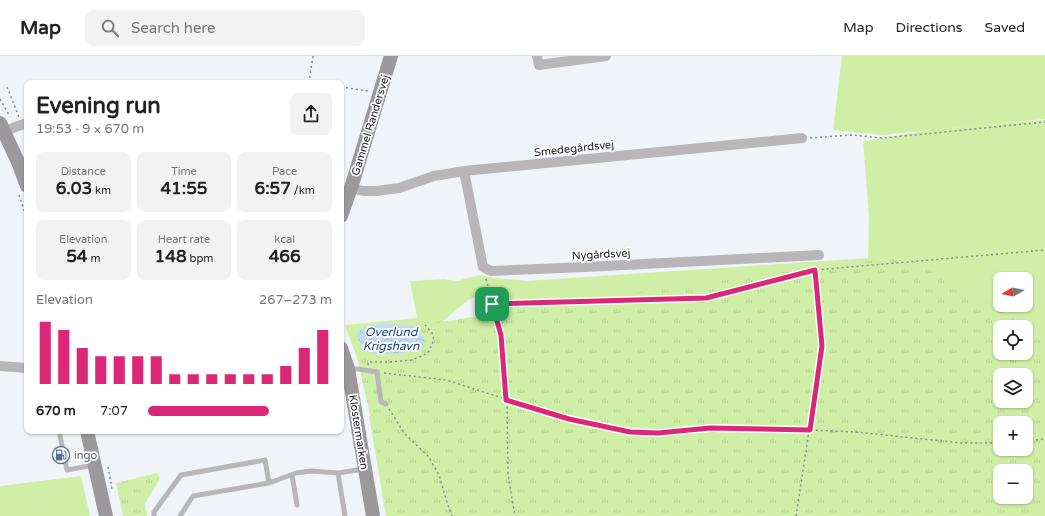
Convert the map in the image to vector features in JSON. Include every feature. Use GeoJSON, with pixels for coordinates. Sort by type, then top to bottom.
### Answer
{"type":"FeatureCollection","features":[{"type":"Feature","properties":{"kind":"street","name":"Gammel Randersvej"},"geometry":{"type":"LineString","coordinates":[[344,208],[391,56]]}},
{"type":"Feature","properties":{"kind":"street"},"geometry":{"type":"LineString","coordinates":[[537,56],[540,65],[606,56]]}},
{"type":"Feature","properties":{"kind":"street"},"geometry":{"type":"LineString","coordinates":[[24,124],[2,128],[24,178]]}},
{"type":"Feature","properties":{"kind":"street","name":"Smedegårdsvej"},"geometry":{"type":"LineString","coordinates":[[351,188],[363,191],[377,191],[399,188],[434,176],[464,171],[802,138]]}},
{"type":"Feature","properties":{"kind":"street"},"geometry":{"type":"LineString","coordinates":[[464,171],[483,267]]}},
{"type":"Feature","properties":{"kind":"street","name":"Nygårdsvej"},"geometry":{"type":"LineString","coordinates":[[483,267],[491,271],[586,268],[819,254]]}},
{"type":"Feature","properties":{"kind":"street","name":"Klostermarken"},"geometry":{"type":"LineString","coordinates":[[344,357],[348,369],[373,516]]}},
{"type":"Feature","properties":{"kind":"street"},"geometry":{"type":"LineString","coordinates":[[0,366],[24,368]]}},
{"type":"Feature","properties":{"kind":"street"},"geometry":{"type":"LineString","coordinates":[[88,434],[106,516]]}},
{"type":"Feature","properties":{"kind":"lane"},"geometry":{"type":"LineString","coordinates":[[348,369],[377,372],[381,402],[386,404]]}},
{"type":"Feature","properties":{"kind":"lane"},"geometry":{"type":"LineString","coordinates":[[60,434],[67,470],[95,464]]}},
{"type":"Feature","properties":{"kind":"lane"},"geometry":{"type":"LineString","coordinates":[[154,516],[154,512],[181,475],[265,460],[269,484]]}},
{"type":"Feature","properties":{"kind":"lane"},"geometry":{"type":"LineString","coordinates":[[180,516],[193,496],[269,484],[296,473],[311,471],[338,473],[365,469]]}},
{"type":"Feature","properties":{"kind":"lane"},"geometry":{"type":"LineString","coordinates":[[338,473],[345,516]]}},
{"type":"Feature","properties":{"kind":"lane"},"geometry":{"type":"LineString","coordinates":[[292,474],[297,505]]}},
{"type":"Feature","properties":{"kind":"path"},"geometry":{"type":"LineString","coordinates":[[309,80],[313,56]]}},
{"type":"Feature","properties":{"kind":"path"},"geometry":{"type":"LineString","coordinates":[[7,87],[24,122]]}},
{"type":"Feature","properties":{"kind":"path"},"geometry":{"type":"LineString","coordinates":[[344,87],[380,93]]}},
{"type":"Feature","properties":{"kind":"path"},"geometry":{"type":"LineString","coordinates":[[802,138],[852,135],[883,138],[1045,122]]}},
{"type":"Feature","properties":{"kind":"path"},"geometry":{"type":"LineString","coordinates":[[492,304],[706,298],[815,270],[1045,250]]}},
{"type":"Feature","properties":{"kind":"path"},"geometry":{"type":"LineString","coordinates":[[483,267],[501,335],[506,400],[508,474],[515,516]]}},
{"type":"Feature","properties":{"kind":"path"},"geometry":{"type":"LineString","coordinates":[[796,516],[822,346],[815,270]]}},
{"type":"Feature","properties":{"kind":"path"},"geometry":{"type":"LineString","coordinates":[[368,371],[368,362],[412,360],[428,353],[434,340],[432,333],[425,325]]}},
{"type":"Feature","properties":{"kind":"path"},"geometry":{"type":"LineString","coordinates":[[377,372],[446,380],[569,419],[630,432],[658,433],[710,428],[810,430],[856,432],[961,443],[993,444]]}},
{"type":"Feature","properties":{"kind":"path"},"geometry":{"type":"LineString","coordinates":[[386,404],[404,433],[428,456],[439,475],[452,516]]}},
{"type":"Feature","properties":{"kind":"path"},"geometry":{"type":"LineString","coordinates":[[1033,440],[1044,438]]}},
{"type":"Feature","properties":{"kind":"green space"},"geometry":{"type":"Polygon","coordinates":[[[842,56],[1045,56],[1045,119],[953,128],[1045,120],[1045,404],[1033,402],[1033,368],[993,368],[993,377],[457,516],[386,516],[369,416],[394,410],[359,364],[345,325],[417,318],[410,281],[444,279],[457,281],[480,275],[526,281],[868,258],[869,218],[863,141],[932,130],[883,135],[833,130],[842,56]],[[475,297],[468,300],[443,321],[500,374],[488,307],[475,297]]]}},
{"type":"Feature","properties":{"kind":"green space"},"geometry":{"type":"Polygon","coordinates":[[[906,257],[993,306],[993,312],[1004,312],[1018,320],[993,320],[993,360],[1033,360],[1033,328],[1045,335],[1045,516],[388,516],[374,433],[352,335],[696,284],[906,257]]]}},
{"type":"Feature","properties":{"kind":"green space"},"geometry":{"type":"Polygon","coordinates":[[[157,473],[159,475],[159,480],[145,503],[147,516],[123,516],[116,483],[157,473]]]}},
{"type":"Feature","properties":{"kind":"green space"},"geometry":{"type":"Polygon","coordinates":[[[81,476],[90,516],[0,516],[0,486],[81,476]]]}},
{"type":"Feature","properties":{"kind":"water","name":"Overlund Krigshavn"},"geometry":{"type":"Polygon","coordinates":[[[379,324],[418,327],[425,341],[421,348],[393,354],[379,354],[365,351],[357,337],[357,333],[365,327],[379,324]]]}},
{"type":"Feature","properties":{"kind":"place","name":"ingo"},"geometry":{"type":"Point","coordinates":[61,455]}},
{"type":"Feature","properties":{"kind":"route"},"geometry":{"type":"LineString","coordinates":[[815,270],[822,346],[810,430],[710,428],[658,433],[630,432],[569,419],[506,400],[501,335],[492,304],[706,298],[815,270]]}}]}
